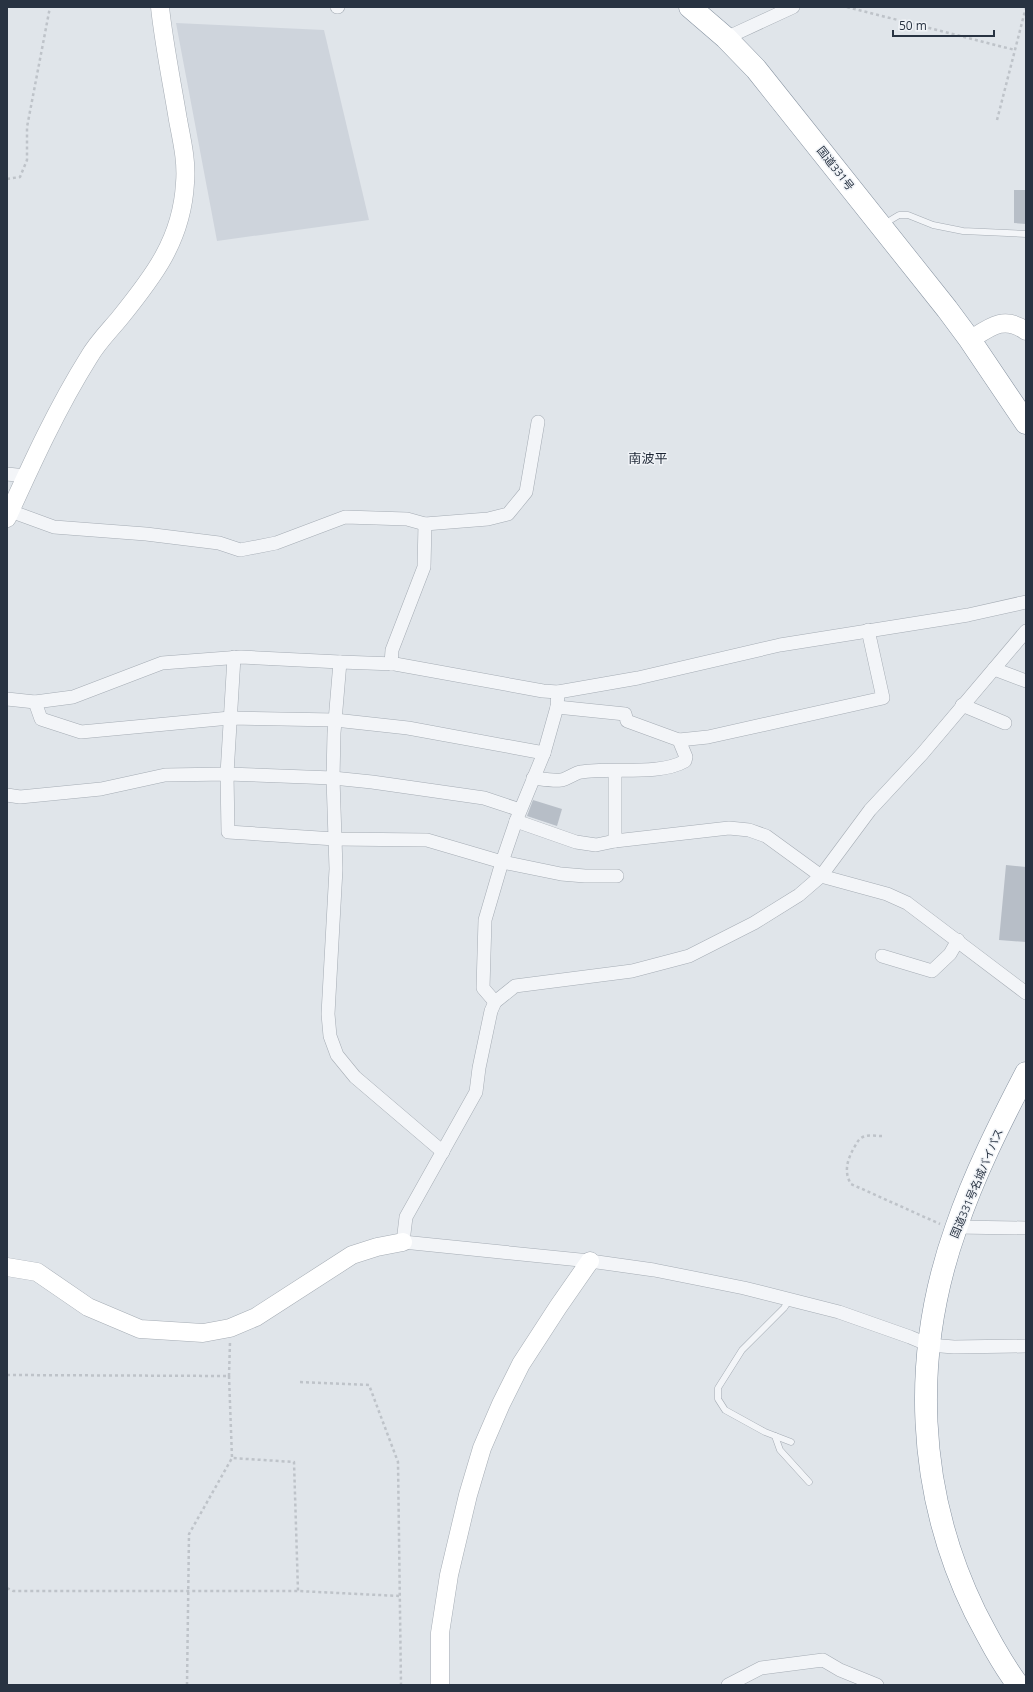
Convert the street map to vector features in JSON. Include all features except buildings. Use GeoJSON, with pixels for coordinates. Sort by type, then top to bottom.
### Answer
{"type":"FeatureCollection","features":[{"type":"Feature","properties":{"kind":"highway","name":"国道331号"},"geometry":{"type":"LineString","coordinates":[[690,7],[726,38],[756,68],[970,340]]}},
{"type":"Feature","properties":{"kind":"highway"},"geometry":{"type":"LineString","coordinates":[[970,340],[1026,423]]}},
{"type":"Feature","properties":{"kind":"highway","name":"国道331号名城バイパス"},"geometry":{"type":"LineString","coordinates":[[1018,1685],[1000,1658],[978,1617],[955,1565],[944,1532],[935,1498],[929,1465],[926,1399],[928,1345],[946,1259],[956,1227],[984,1159],[1026,1073]]}},
{"type":"Feature","properties":{"kind":"street"},"geometry":{"type":"LineString","coordinates":[[160,7],[184,156],[186,183],[183,206],[177,227],[169,250],[146,286],[90,355],[58,410],[9,515],[54,527],[146,534],[219,543],[240,550],[276,543],[345,517],[407,518],[425,524],[488,518],[508,514],[526,492],[538,422]]}},
{"type":"Feature","properties":{"kind":"street"},"geometry":{"type":"LineString","coordinates":[[726,38],[794,7]]}},
{"type":"Feature","properties":{"kind":"street"},"geometry":{"type":"LineString","coordinates":[[970,340],[992,326],[1002,323],[1013,323],[1026,332]]}},
{"type":"Feature","properties":{"kind":"street"},"geometry":{"type":"LineString","coordinates":[[7,474],[26,476]]}},
{"type":"Feature","properties":{"kind":"street"},"geometry":{"type":"LineString","coordinates":[[392,664],[392,650],[424,567],[425,524]]}},
{"type":"Feature","properties":{"kind":"street"},"geometry":{"type":"LineString","coordinates":[[7,699],[34,702],[73,697],[162,663],[234,658],[392,664],[543,691],[558,692],[638,678],[780,645],[968,615],[1026,602]]}},
{"type":"Feature","properties":{"kind":"street"},"geometry":{"type":"LineString","coordinates":[[557,707],[625,714],[627,721],[679,740],[708,738],[883,698],[868,630]]}},
{"type":"Feature","properties":{"kind":"street"},"geometry":{"type":"LineString","coordinates":[[403,1242],[406,1217],[476,1092],[479,1068],[491,1011],[495,1002],[514,986],[632,971],[689,956],[754,923],[799,896],[821,876],[870,810],[922,754],[1026,631]]}},
{"type":"Feature","properties":{"kind":"street"},"geometry":{"type":"LineString","coordinates":[[234,658],[227,774],[228,832],[335,840],[427,840],[502,862],[561,874],[617,876]]}},
{"type":"Feature","properties":{"kind":"street"},"geometry":{"type":"LineString","coordinates":[[340,662],[335,720],[333,778],[336,869],[328,1014],[330,1036],[337,1055],[356,1077],[443,1152]]}},
{"type":"Feature","properties":{"kind":"street"},"geometry":{"type":"LineString","coordinates":[[994,669],[1026,681]]}},
{"type":"Feature","properties":{"kind":"street"},"geometry":{"type":"LineString","coordinates":[[495,1002],[483,988],[485,920],[518,815],[544,753],[557,707],[558,692]]}},
{"type":"Feature","properties":{"kind":"street"},"geometry":{"type":"LineString","coordinates":[[34,702],[41,719],[81,732],[230,718],[335,720],[408,728],[544,753]]}},
{"type":"Feature","properties":{"kind":"street"},"geometry":{"type":"LineString","coordinates":[[962,705],[1005,723]]}},
{"type":"Feature","properties":{"kind":"street"},"geometry":{"type":"LineString","coordinates":[[533,778],[562,780],[580,772],[667,767],[679,764],[685,761],[686,757],[679,740]]}},
{"type":"Feature","properties":{"kind":"street"},"geometry":{"type":"LineString","coordinates":[[615,771],[615,841]]}},
{"type":"Feature","properties":{"kind":"street"},"geometry":{"type":"LineString","coordinates":[[7,795],[20,797],[100,790],[165,775],[227,774],[333,778],[484,798],[576,842],[596,845],[615,841],[729,828],[750,830],[766,836],[821,876],[888,894],[907,903],[958,940],[1026,993]]}},
{"type":"Feature","properties":{"kind":"street"},"geometry":{"type":"LineString","coordinates":[[882,956],[932,971],[950,954],[958,940]]}},
{"type":"Feature","properties":{"kind":"street"},"geometry":{"type":"LineString","coordinates":[[956,1227],[1026,1228]]}},
{"type":"Feature","properties":{"kind":"street"},"geometry":{"type":"LineString","coordinates":[[7,1267],[37,1272],[88,1307],[140,1329],[203,1332],[230,1328],[256,1317],[352,1254],[403,1242],[654,1270],[790,1299],[839,1312],[910,1336],[928,1345],[954,1347],[1026,1346]]}},
{"type":"Feature","properties":{"kind":"street"},"geometry":{"type":"LineString","coordinates":[[440,1685],[440,1633],[449,1575],[468,1495],[482,1448],[501,1404],[521,1364],[558,1306],[590,1262]]}},
{"type":"Feature","properties":{"kind":"street"},"geometry":{"type":"LineString","coordinates":[[728,1685],[761,1668],[823,1660],[840,1670],[877,1685]]}},
{"type":"Feature","properties":{"kind":"lane"},"geometry":{"type":"LineString","coordinates":[[881,225],[899,215],[908,215],[933,225],[963,231],[1026,234]]}},
{"type":"Feature","properties":{"kind":"lane"},"geometry":{"type":"LineString","coordinates":[[790,1299],[784,1308],[742,1350],[718,1388],[718,1399],[725,1410],[775,1436],[791,1442]]}},
{"type":"Feature","properties":{"kind":"lane"},"geometry":{"type":"LineString","coordinates":[[775,1436],[780,1450],[809,1482]]}},
{"type":"Feature","properties":{"kind":"path"},"geometry":{"type":"LineString","coordinates":[[7,179],[20,176],[27,160],[27,127],[50,7]]}},
{"type":"Feature","properties":{"kind":"path"},"geometry":{"type":"LineString","coordinates":[[847,7],[1015,50]]}},
{"type":"Feature","properties":{"kind":"path"},"geometry":{"type":"LineString","coordinates":[[997,120],[1026,7]]}},
{"type":"Feature","properties":{"kind":"path"},"geometry":{"type":"LineString","coordinates":[[882,1136],[868,1135],[860,1139],[849,1156],[847,1178],[851,1184],[944,1226],[956,1227]]}},
{"type":"Feature","properties":{"kind":"path"},"geometry":{"type":"LineString","coordinates":[[187,1685],[189,1534],[232,1458],[229,1376],[230,1328]]}},
{"type":"Feature","properties":{"kind":"path"},"geometry":{"type":"LineString","coordinates":[[7,1375],[229,1376]]}},
{"type":"Feature","properties":{"kind":"path"},"geometry":{"type":"LineString","coordinates":[[300,1382],[369,1384],[398,1462],[400,1685]]}},
{"type":"Feature","properties":{"kind":"path"},"geometry":{"type":"LineString","coordinates":[[232,1458],[294,1462],[298,1591]]}},
{"type":"Feature","properties":{"kind":"path"},"geometry":{"type":"LineString","coordinates":[[7,1588],[13,1591],[298,1591],[399,1596]]}},
{"type":"Feature","properties":{"kind":"shaded area"},"geometry":{"type":"Polygon","coordinates":[[[176,23],[324,30],[369,220],[217,241],[176,23]]]}},
{"type":"Feature","properties":{"kind":"district","name":"南波平"},"geometry":{"type":"Point","coordinates":[648,458]}}]}
